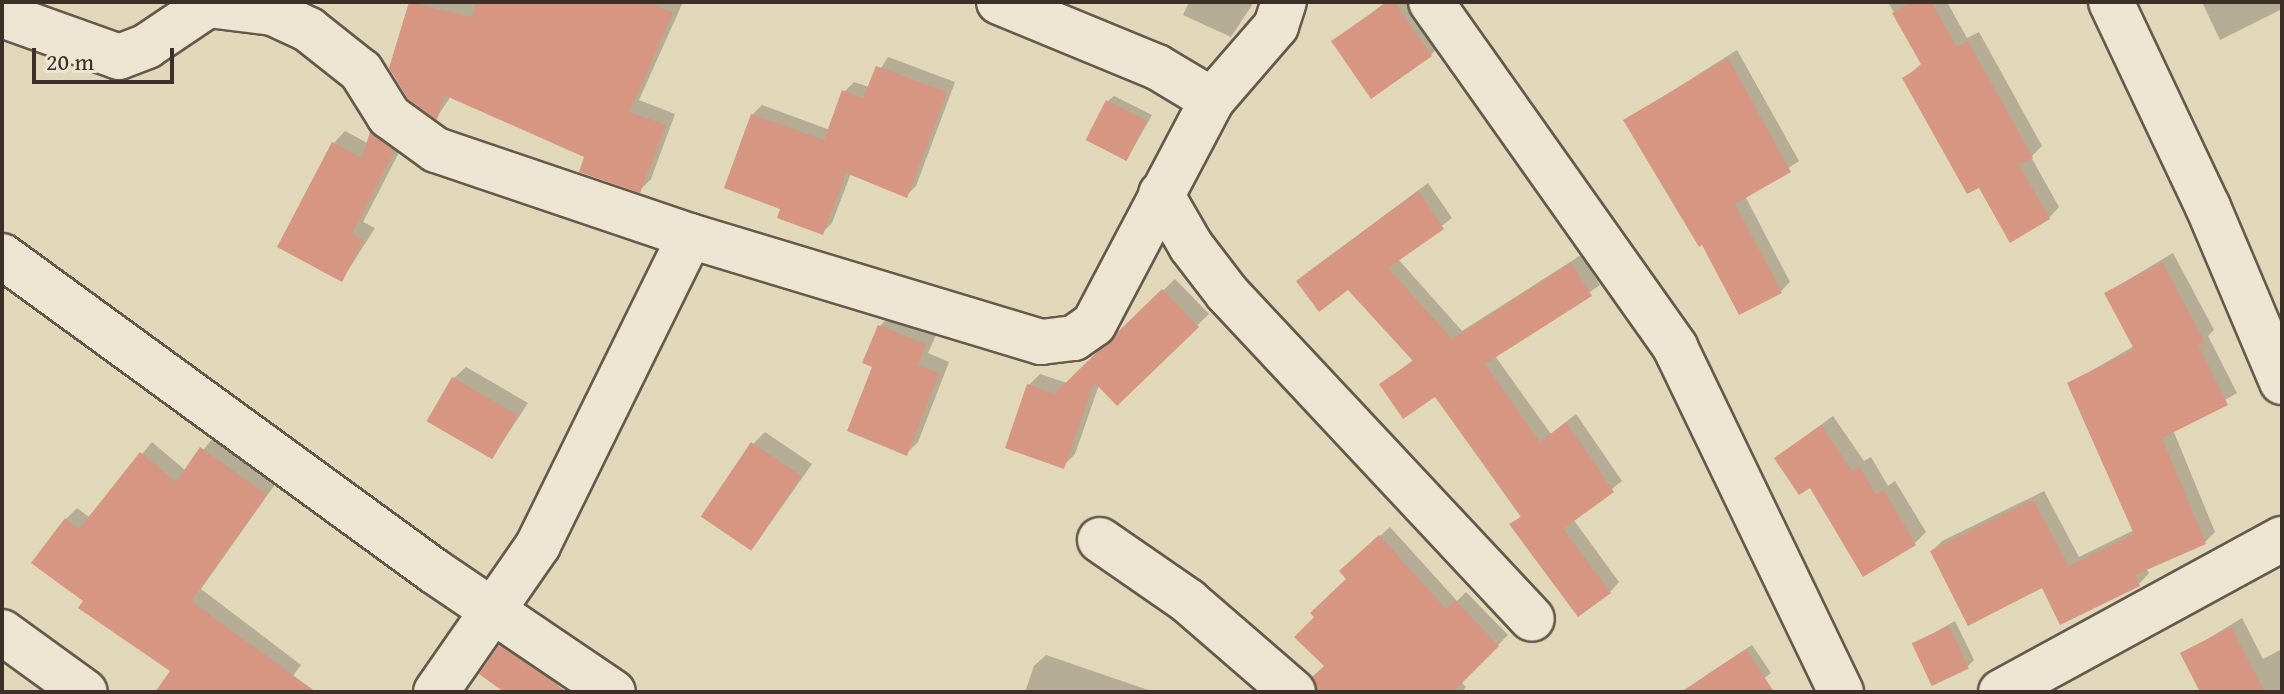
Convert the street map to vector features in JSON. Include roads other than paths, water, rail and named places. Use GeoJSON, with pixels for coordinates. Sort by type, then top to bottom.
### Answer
{"type":"FeatureCollection","features":[{"type":"Feature","properties":{"kind":"street"},"geometry":{"type":"LineString","coordinates":[[999,2],[1157,67],[1212,100]]}},
{"type":"Feature","properties":{"kind":"street"},"geometry":{"type":"LineString","coordinates":[[2,15],[119,57],[147,46],[208,5],[273,13],[309,30],[361,71],[389,116],[436,150],[690,236],[1041,342],[1074,338],[1094,324],[1212,100],[1276,26],[1284,2]]}},
{"type":"Feature","properties":{"kind":"street"},"geometry":{"type":"LineString","coordinates":[[1431,2],[1675,347],[1841,692]]}},
{"type":"Feature","properties":{"kind":"street"},"geometry":{"type":"LineString","coordinates":[[2111,2],[2208,207],[2282,382]]}},
{"type":"Feature","properties":{"kind":"street"},"geometry":{"type":"LineString","coordinates":[[1161,194],[1191,246],[1227,293],[1532,619]]}},
{"type":"Feature","properties":{"kind":"street"},"geometry":{"type":"LineString","coordinates":[[436,692],[495,612],[538,545],[690,236]]}},
{"type":"Feature","properties":{"kind":"street"},"geometry":{"type":"LineString","coordinates":[[2,256],[495,612],[613,692]]}},
{"type":"Feature","properties":{"kind":"street"},"geometry":{"type":"LineString","coordinates":[[2001,692],[2282,539]]}},
{"type":"Feature","properties":{"kind":"street"},"geometry":{"type":"LineString","coordinates":[[1100,540],[1188,601],[1293,692]]}},
{"type":"Feature","properties":{"kind":"street"},"geometry":{"type":"LineString","coordinates":[[2,632],[85,692]]}}]}
